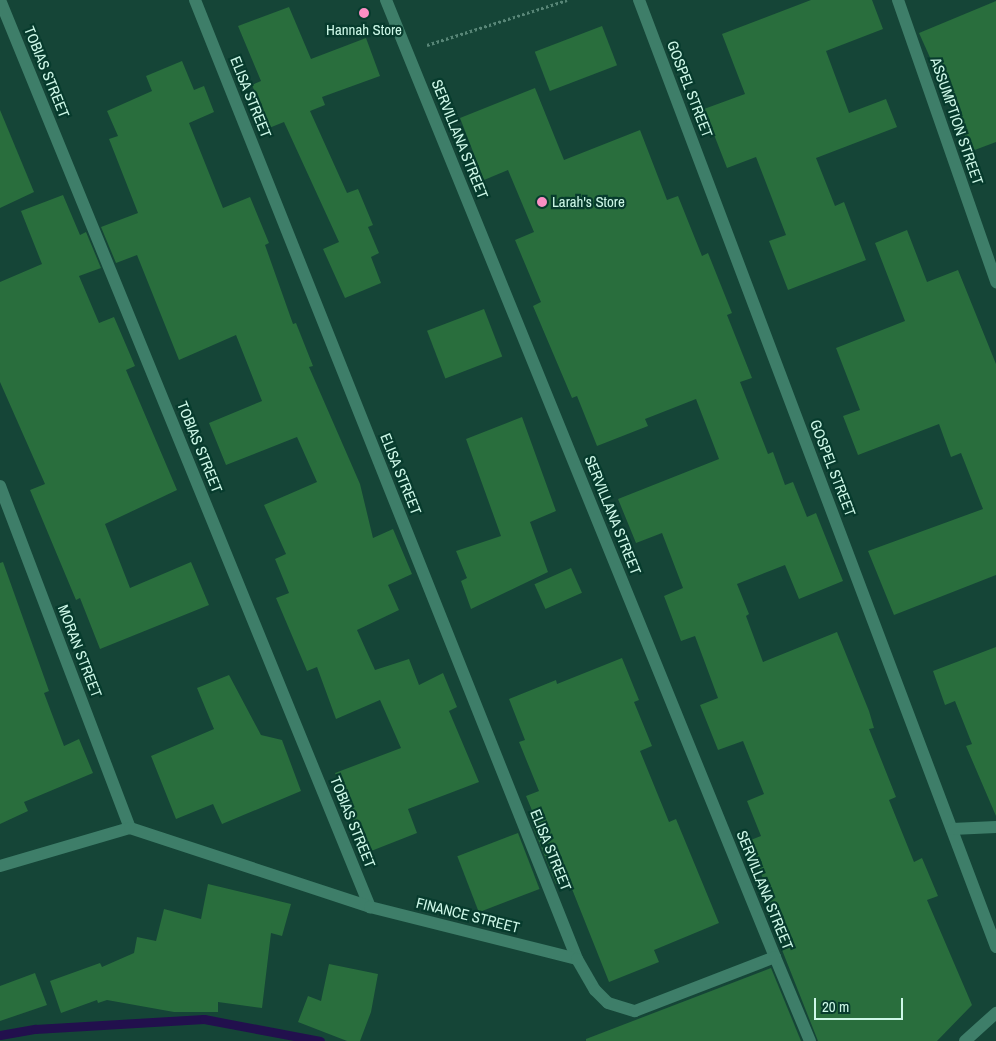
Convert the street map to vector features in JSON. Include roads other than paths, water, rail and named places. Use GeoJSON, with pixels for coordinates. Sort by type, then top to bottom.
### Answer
{"type":"FeatureCollection","features":[{"type":"Feature","properties":{"kind":"street","name":"TOBIAS STREET"},"geometry":{"type":"LineString","coordinates":[[0,0],[370,907]]}},
{"type":"Feature","properties":{"kind":"street","name":"ELISA STREET"},"geometry":{"type":"LineString","coordinates":[[195,0],[577,959]]}},
{"type":"Feature","properties":{"kind":"street","name":"SERVILLANA STREET"},"geometry":{"type":"LineString","coordinates":[[386,0],[810,1041]]}},
{"type":"Feature","properties":{"kind":"street","name":"GOSPEL STREET"},"geometry":{"type":"LineString","coordinates":[[639,0],[996,947]]}},
{"type":"Feature","properties":{"kind":"street","name":"ASSUMPTION STREET"},"geometry":{"type":"LineString","coordinates":[[898,0],[996,282]]}},
{"type":"Feature","properties":{"kind":"street","name":"MORAN STREET"},"geometry":{"type":"LineString","coordinates":[[0,486],[130,828]]}},
{"type":"Feature","properties":{"kind":"street"},"geometry":{"type":"LineString","coordinates":[[952,829],[996,826]]}},
{"type":"Feature","properties":{"kind":"street","name":"FINANCE STREET"},"geometry":{"type":"LineString","coordinates":[[130,828],[370,907],[577,959]]}},
{"type":"Feature","properties":{"kind":"street"},"geometry":{"type":"LineString","coordinates":[[0,866],[130,828]]}},
{"type":"Feature","properties":{"kind":"street"},"geometry":{"type":"LineString","coordinates":[[577,959],[595,990],[608,1003],[635,1011],[775,957]]}},
{"type":"Feature","properties":{"kind":"street"},"geometry":{"type":"LineString","coordinates":[[965,1041],[996,1013]]}},
{"type":"Feature","properties":{"kind":"waterway"},"geometry":{"type":"LineString","coordinates":[[0,1035],[35,1029],[204,1019],[320,1041]]}},
{"type":"Feature","properties":{"kind":"place","name":"Hannah Store"},"geometry":{"type":"Point","coordinates":[364,13]}},
{"type":"Feature","properties":{"kind":"place","name":"Larah's Store"},"geometry":{"type":"Point","coordinates":[542,202]}}]}
